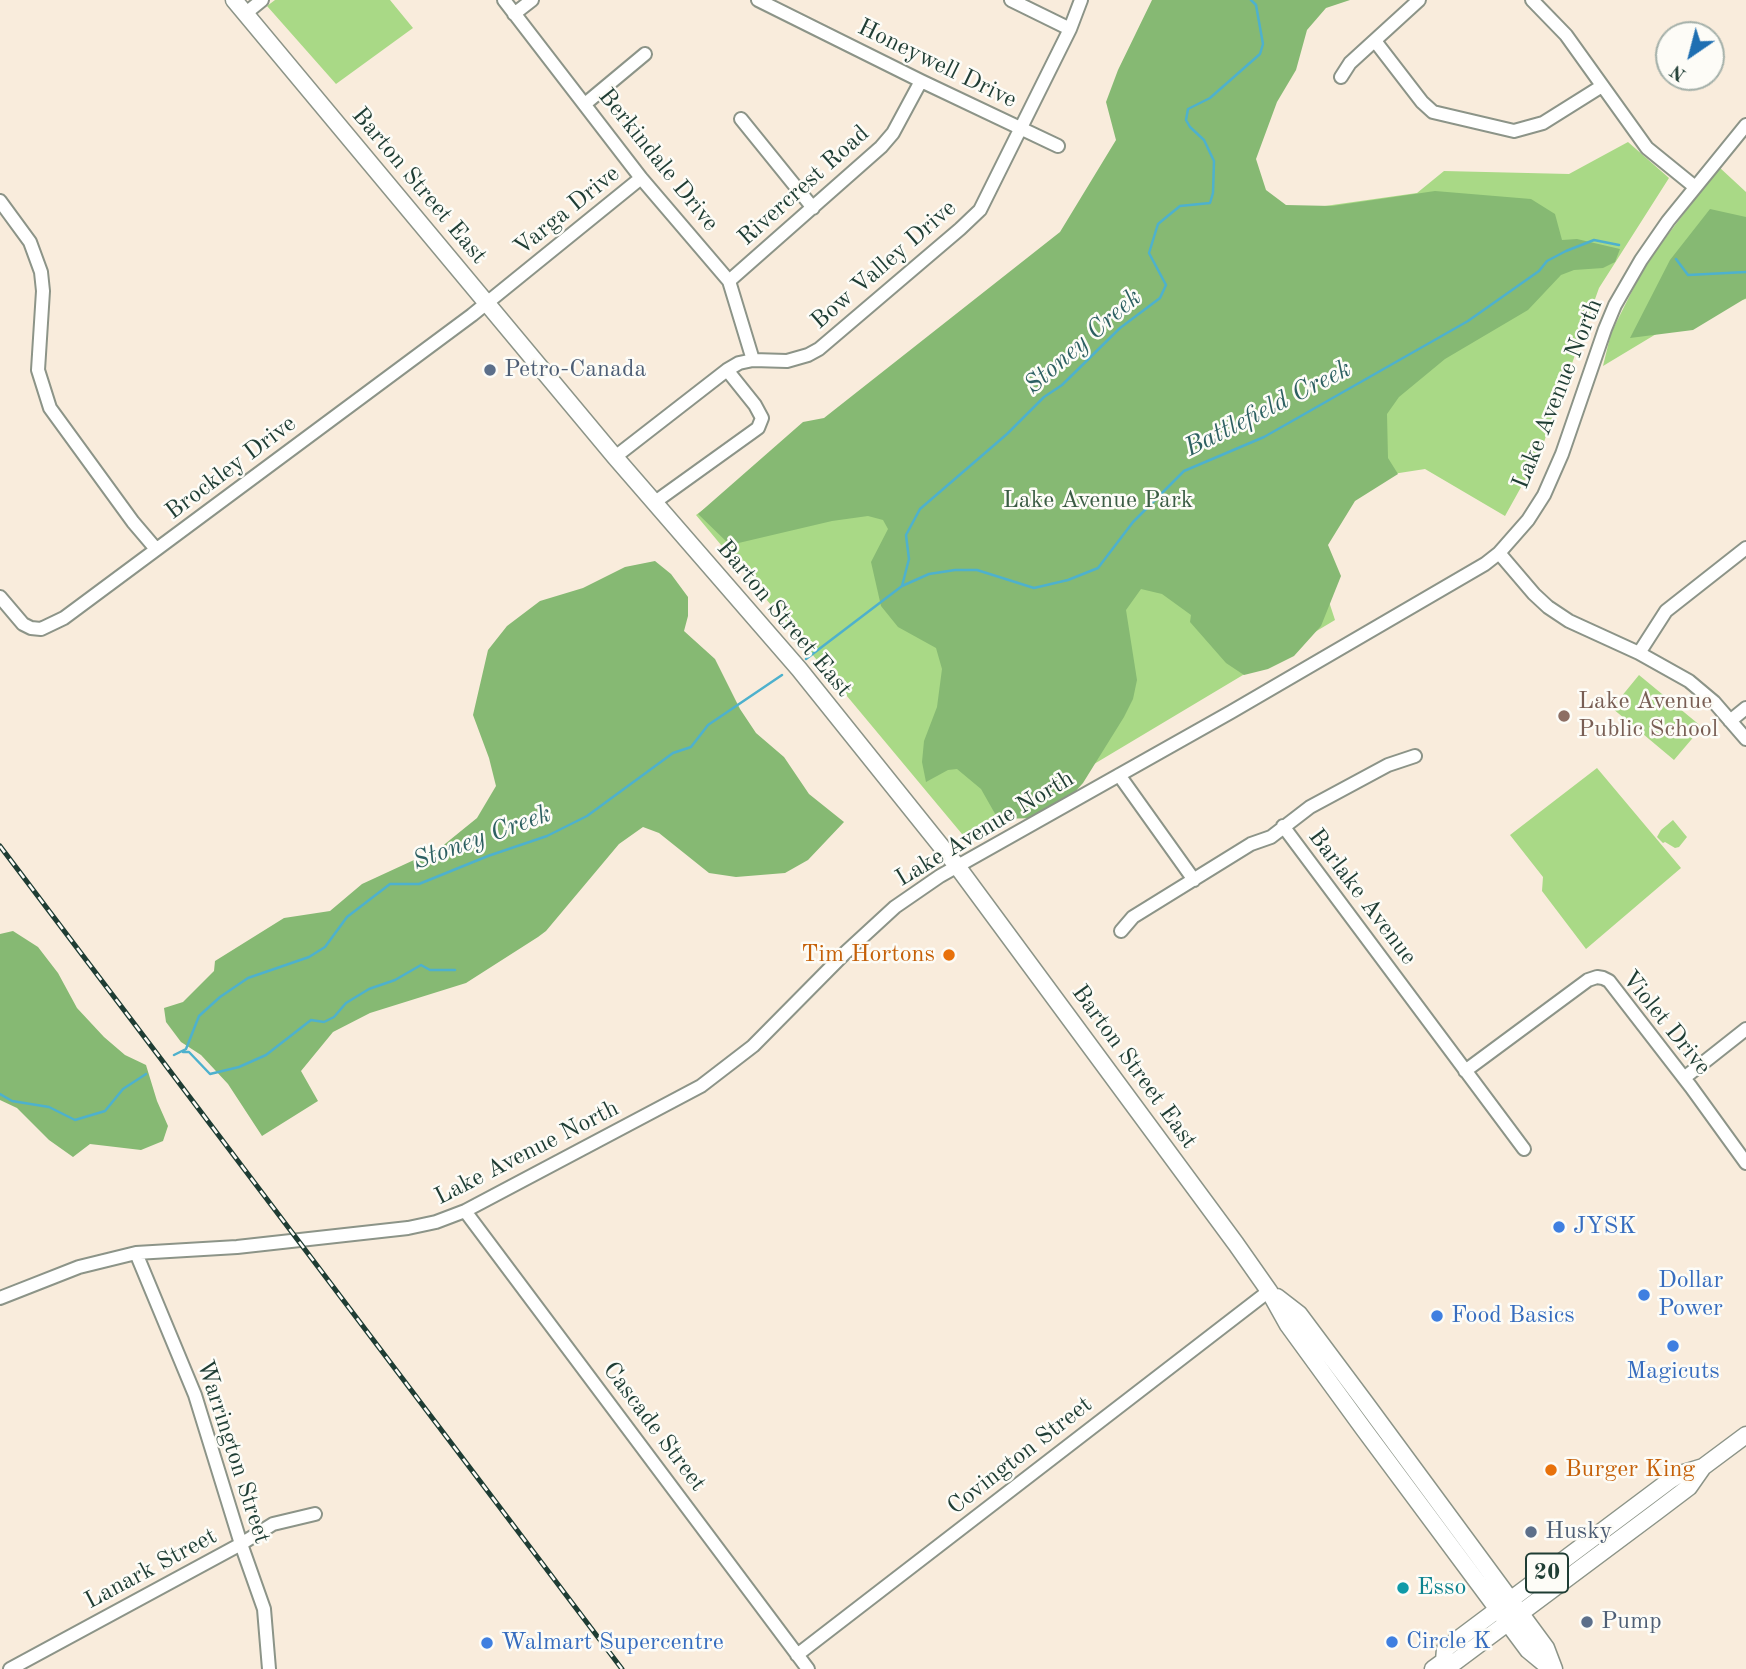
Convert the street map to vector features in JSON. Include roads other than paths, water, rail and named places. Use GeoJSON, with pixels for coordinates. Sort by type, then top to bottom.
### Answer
{"type":"FeatureCollection","features":[{"type":"Feature","properties":{"kind":"main road","name":"Barton Street East"},"geometry":{"type":"LineString","coordinates":[[234,0],[615,457],[799,669],[957,866],[1269,1291],[1288,1325],[1428,1502],[1509,1611],[1528,1650],[1553,1669]]}},
{"type":"Feature","properties":{"kind":"main road","name":"20"},"geometry":{"type":"LineString","coordinates":[[1438,1665],[1445,1650],[1509,1611],[1689,1487],[1703,1467],[1744,1442]]}},
{"type":"Feature","properties":{"kind":"street"},"geometry":{"type":"LineString","coordinates":[[246,13],[262,0]]}},
{"type":"Feature","properties":{"kind":"street","name":"Berkindale Drive"},"geometry":{"type":"LineString","coordinates":[[504,0],[641,178],[729,281],[752,360]]}},
{"type":"Feature","properties":{"kind":"street"},"geometry":{"type":"LineString","coordinates":[[514,14],[532,0]]}},
{"type":"Feature","properties":{"kind":"street","name":"Honeywell Drive"},"geometry":{"type":"LineString","coordinates":[[758,0],[1058,146]]}},
{"type":"Feature","properties":{"kind":"street"},"geometry":{"type":"LineString","coordinates":[[1011,0],[1070,29]]}},
{"type":"Feature","properties":{"kind":"street","name":"Bow Valley Drive"},"geometry":{"type":"LineString","coordinates":[[615,457],[727,370],[740,363],[752,360],[787,361],[819,349],[980,210],[1070,29],[1081,0]]}},
{"type":"Feature","properties":{"kind":"street"},"geometry":{"type":"LineString","coordinates":[[1341,77],[1350,63],[1419,0]]}},
{"type":"Feature","properties":{"kind":"street"},"geometry":{"type":"LineString","coordinates":[[1532,0],[1566,35],[1647,148],[1695,187]]}},
{"type":"Feature","properties":{"kind":"street"},"geometry":{"type":"LineString","coordinates":[[1375,41],[1422,102],[1433,112],[1514,131],[1543,123],[1602,86]]}},
{"type":"Feature","properties":{"kind":"street"},"geometry":{"type":"LineString","coordinates":[[585,104],[645,54]]}},
{"type":"Feature","properties":{"kind":"street","name":"Rivercrest Road"},"geometry":{"type":"LineString","coordinates":[[729,281],[881,147],[893,133],[921,81]]}},
{"type":"Feature","properties":{"kind":"street"},"geometry":{"type":"LineString","coordinates":[[741,119],[813,208]]}},
{"type":"Feature","properties":{"kind":"street","name":"Lake Avenue North"},"geometry":{"type":"LineString","coordinates":[[0,1298],[79,1267],[136,1253],[237,1247],[408,1228],[436,1222],[465,1211],[697,1088],[753,1046],[845,953],[895,907],[957,866],[1469,574],[1499,553],[1528,520],[1553,477],[1615,305],[1651,243],[1746,125]]}},
{"type":"Feature","properties":{"kind":"street","name":"Varga Drive"},"geometry":{"type":"LineString","coordinates":[[487,303],[641,178]]}},
{"type":"Feature","properties":{"kind":"street"},"geometry":{"type":"LineString","coordinates":[[0,201],[30,242],[41,272],[43,291],[38,370],[50,408],[156,550]]}},
{"type":"Feature","properties":{"kind":"street","name":"Brockley Drive"},"geometry":{"type":"LineString","coordinates":[[0,597],[23,625],[31,628],[41,629],[64,618],[487,303]]}},
{"type":"Feature","properties":{"kind":"street"},"geometry":{"type":"LineString","coordinates":[[655,502],[758,428],[762,418],[727,370]]}},
{"type":"Feature","properties":{"kind":"street"},"geometry":{"type":"LineString","coordinates":[[1639,653],[1666,611],[1746,548]]}},
{"type":"Feature","properties":{"kind":"street"},"geometry":{"type":"LineString","coordinates":[[1499,553],[1548,607],[1569,621],[1639,653],[1689,681],[1714,702],[1746,739]]}},
{"type":"Feature","properties":{"kind":"street"},"geometry":{"type":"LineString","coordinates":[[1730,721],[1746,708]]}},
{"type":"Feature","properties":{"kind":"street"},"geometry":{"type":"LineString","coordinates":[[1283,826],[1310,807],[1388,765],[1415,756]]}},
{"type":"Feature","properties":{"kind":"street"},"geometry":{"type":"LineString","coordinates":[[1119,775],[1194,880]]}},
{"type":"Feature","properties":{"kind":"street","name":"Barlake Avenue"},"geometry":{"type":"LineString","coordinates":[[1121,930],[1133,918],[1251,844],[1271,837],[1283,826],[1524,1149]]}},
{"type":"Feature","properties":{"kind":"street","name":"Violet Drive"},"geometry":{"type":"LineString","coordinates":[[1465,1071],[1588,980],[1597,977],[1609,981],[1746,1163]]}},
{"type":"Feature","properties":{"kind":"street"},"geometry":{"type":"LineString","coordinates":[[1684,1078],[1746,1029]]}},
{"type":"Feature","properties":{"kind":"street","name":"Cascade Street"},"geometry":{"type":"LineString","coordinates":[[465,1211],[808,1669]]}},
{"type":"Feature","properties":{"kind":"street","name":"Warrington Street"},"geometry":{"type":"LineString","coordinates":[[136,1253],[195,1395],[264,1609],[269,1669]]}},
{"type":"Feature","properties":{"kind":"street","name":"Covington Street"},"geometry":{"type":"LineString","coordinates":[[797,1655],[1269,1291]]}},
{"type":"Feature","properties":{"kind":"street","name":"Lanark Street"},"geometry":{"type":"LineString","coordinates":[[10,1669],[273,1524],[315,1514]]}},
{"type":"Feature","properties":{"kind":"waterway","name":"Stoney Creek"},"geometry":{"type":"LineString","coordinates":[[902,586],[909,559],[906,535],[920,509],[1007,434],[1044,397],[1062,385],[1120,328],[1160,298],[1166,285],[1149,253],[1158,224],[1180,206],[1210,203],[1213,193],[1214,161],[1204,140],[1186,120],[1188,109],[1210,98],[1260,54],[1263,44],[1256,5],[1251,0]]}},
{"type":"Feature","properties":{"kind":"waterway","name":"Battlefield Creek"},"geometry":{"type":"LineString","coordinates":[[806,659],[902,586],[929,574],[977,570],[1034,588],[1068,580],[1098,568],[1133,522],[1184,471],[1264,437],[1468,321],[1539,271],[1547,261],[1566,251],[1594,240],[1619,245]]}},
{"type":"Feature","properties":{"kind":"waterway","name":"Battlefield Creek"},"geometry":{"type":"LineString","coordinates":[[1676,259],[1688,275],[1746,272]]}},
{"type":"Feature","properties":{"kind":"waterway","name":"Stoney Creek"},"geometry":{"type":"LineString","coordinates":[[174,1055],[186,1049],[199,1016],[220,997],[248,978],[309,957],[325,947],[347,917],[390,884],[419,884],[547,836],[587,816],[673,753],[691,747],[708,725],[782,675]]}},
{"type":"Feature","properties":{"kind":"waterway"},"geometry":{"type":"LineString","coordinates":[[183,1052],[189,1052],[210,1074],[239,1067],[266,1055],[311,1020],[324,1022],[334,1017],[346,1003],[369,989],[395,980],[421,965],[430,970],[455,970]]}},
{"type":"Feature","properties":{"kind":"waterway","name":"Stoney Creek"},"geometry":{"type":"LineString","coordinates":[[0,1094],[12,1101],[49,1107],[75,1120],[105,1111],[123,1089],[146,1074]]}},
{"type":"Feature","properties":{"kind":"railway"},"geometry":{"type":"LineString","coordinates":[[0,846],[622,1669]]}},
{"type":"Feature","properties":{"kind":"place","name":"Petro-Canada"},"geometry":{"type":"Point","coordinates":[490,370]}},
{"type":"Feature","properties":{"kind":"place","name":"Lake Avenue Public School"},"geometry":{"type":"Point","coordinates":[1564,716]}},
{"type":"Feature","properties":{"kind":"place","name":"Tim Hortons"},"geometry":{"type":"Point","coordinates":[949,955]}},
{"type":"Feature","properties":{"kind":"place","name":"JYSK"},"geometry":{"type":"Point","coordinates":[1559,1227]}},
{"type":"Feature","properties":{"kind":"place","name":"Dollar Power"},"geometry":{"type":"Point","coordinates":[1644,1295]}},
{"type":"Feature","properties":{"kind":"place","name":"Food Basics"},"geometry":{"type":"Point","coordinates":[1437,1316]}},
{"type":"Feature","properties":{"kind":"place","name":"Magicuts"},"geometry":{"type":"Point","coordinates":[1673,1346]}},
{"type":"Feature","properties":{"kind":"place","name":"Burger King"},"geometry":{"type":"Point","coordinates":[1551,1470]}},
{"type":"Feature","properties":{"kind":"place","name":"Husky"},"geometry":{"type":"Point","coordinates":[1531,1532]}},
{"type":"Feature","properties":{"kind":"place","name":"Esso"},"geometry":{"type":"Point","coordinates":[1403,1588]}},
{"type":"Feature","properties":{"kind":"place","name":"Pump"},"geometry":{"type":"Point","coordinates":[1587,1622]}},
{"type":"Feature","properties":{"kind":"place","name":"Circle K"},"geometry":{"type":"Point","coordinates":[1392,1642]}},
{"type":"Feature","properties":{"kind":"place","name":"Walmart Supercentre"},"geometry":{"type":"Point","coordinates":[487,1643]}},
{"type":"Feature","properties":{"kind":"park label","name":"Lake Avenue Park"},"geometry":{"type":"Point","coordinates":[1098,501]}}]}
